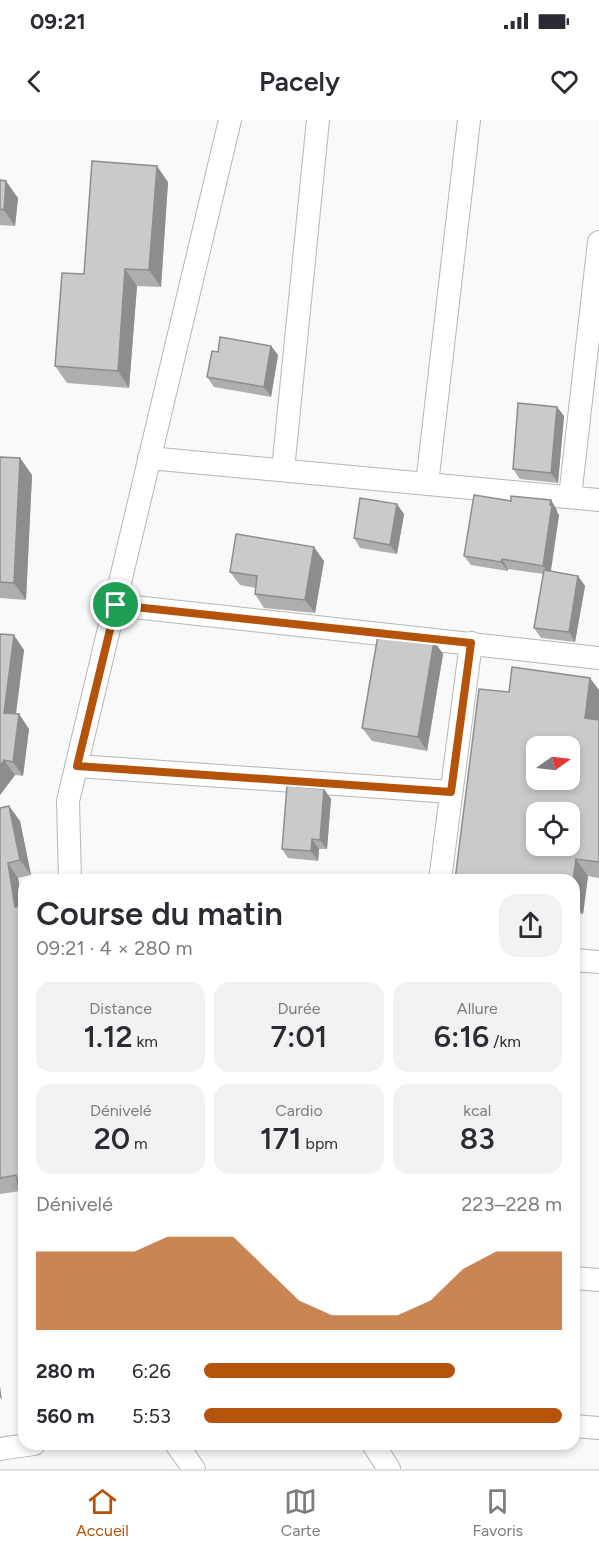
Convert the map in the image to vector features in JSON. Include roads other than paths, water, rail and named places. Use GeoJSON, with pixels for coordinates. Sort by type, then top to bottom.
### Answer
{"type":"FeatureCollection","features":[{"type":"Feature","properties":{"kind":"street"},"geometry":{"type":"LineString","coordinates":[[70,874],[68,801],[230,120]]}},
{"type":"Feature","properties":{"kind":"street"},"geometry":{"type":"LineString","coordinates":[[283,470],[318,120]]}},
{"type":"Feature","properties":{"kind":"street"},"geometry":{"type":"LineString","coordinates":[[427,484],[469,120]]}},
{"type":"Feature","properties":{"kind":"street"},"geometry":{"type":"LineString","coordinates":[[570,497],[599,242]]}},
{"type":"Feature","properties":{"kind":"street"},"geometry":{"type":"LineString","coordinates":[[149,458],[599,500]]}},
{"type":"Feature","properties":{"kind":"street"},"geometry":{"type":"LineString","coordinates":[[116,605],[599,658]]}},
{"type":"Feature","properties":{"kind":"street"},"geometry":{"type":"LineString","coordinates":[[441,874],[471,643]]}},
{"type":"Feature","properties":{"kind":"street"},"geometry":{"type":"LineString","coordinates":[[77,766],[451,792]]}},
{"type":"Feature","properties":{"kind":"street"},"geometry":{"type":"LineString","coordinates":[[580,960],[599,962]]}},
{"type":"Feature","properties":{"kind":"street"},"geometry":{"type":"LineString","coordinates":[[580,1278],[599,1280]]}},
{"type":"Feature","properties":{"kind":"street"},"geometry":{"type":"LineString","coordinates":[[580,1426],[599,1428]]}},
{"type":"Feature","properties":{"kind":"street"},"geometry":{"type":"LineString","coordinates":[[0,1449],[18,1446]]}},
{"type":"Feature","properties":{"kind":"street"},"geometry":{"type":"LineString","coordinates":[[180,1450],[194,1469]]}},
{"type":"Feature","properties":{"kind":"street"},"geometry":{"type":"LineString","coordinates":[[377,1450],[389,1469]]}}]}
